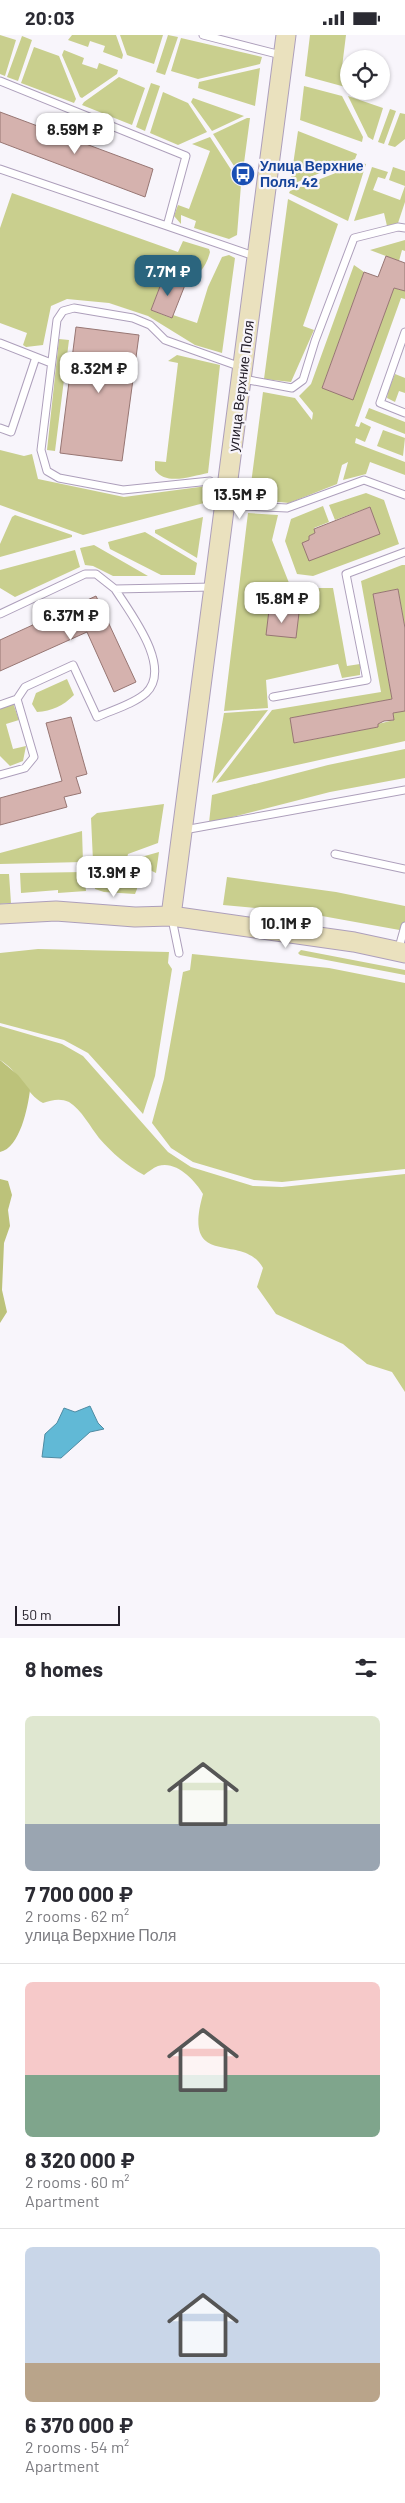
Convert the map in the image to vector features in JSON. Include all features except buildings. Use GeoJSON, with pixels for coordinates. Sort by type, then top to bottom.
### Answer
{"type":"FeatureCollection","features":[{"type":"Feature","properties":{"kind":"street","name":"улица Верхние Поля"},"geometry":{"type":"LineString","coordinates":[[172,916],[286,35]]}},
{"type":"Feature","properties":{"kind":"street"},"geometry":{"type":"LineString","coordinates":[[0,914],[56,911],[135,917],[172,916],[354,942],[401,953]]}},
{"type":"Feature","properties":{"kind":"lane"},"geometry":{"type":"LineString","coordinates":[[203,35],[284,56]]}},
{"type":"Feature","properties":{"kind":"lane"},"geometry":{"type":"LineString","coordinates":[[0,81],[186,156],[167,226]]}},
{"type":"Feature","properties":{"kind":"lane"},"geometry":{"type":"LineString","coordinates":[[0,169],[257,257]]}},
{"type":"Feature","properties":{"kind":"lane"},"geometry":{"type":"LineString","coordinates":[[210,481],[123,490],[59,478],[47,471],[41,450],[57,320],[63,311],[74,308],[133,318],[150,325],[165,340],[243,373],[292,388],[303,380],[315,341],[354,238],[398,227],[405,228]]}},
{"type":"Feature","properties":{"kind":"lane"},"geometry":{"type":"LineString","coordinates":[[405,332],[380,403],[405,413]]}},
{"type":"Feature","properties":{"kind":"lane"},"geometry":{"type":"LineString","coordinates":[[0,343],[52,363]]}},
{"type":"Feature","properties":{"kind":"lane"},"geometry":{"type":"LineString","coordinates":[[0,428],[10,432],[36,357]]}},
{"type":"Feature","properties":{"kind":"lane"},"geometry":{"type":"LineString","coordinates":[[225,505],[287,508],[364,480],[405,495]]}},
{"type":"Feature","properties":{"kind":"lane"},"geometry":{"type":"LineString","coordinates":[[273,697],[367,680],[346,574],[405,552]]}},
{"type":"Feature","properties":{"kind":"lane"},"geometry":{"type":"LineString","coordinates":[[0,614],[86,574],[96,574],[115,589],[149,644],[154,672],[153,685],[144,695],[97,717],[73,665],[25,687],[16,699],[0,705]]}},
{"type":"Feature","properties":{"kind":"lane"},"geometry":{"type":"LineString","coordinates":[[115,589],[215,587]]}},
{"type":"Feature","properties":{"kind":"lane"},"geometry":{"type":"LineString","coordinates":[[0,775],[25,768],[34,757],[16,699]]}},
{"type":"Feature","properties":{"kind":"lane"},"geometry":{"type":"LineString","coordinates":[[184,831],[405,790]]}},
{"type":"Feature","properties":{"kind":"lane"},"geometry":{"type":"LineString","coordinates":[[334,854],[405,869]]}},
{"type":"Feature","properties":{"kind":"lane"},"geometry":{"type":"LineString","coordinates":[[172,916],[179,953]]}},
{"type":"Feature","properties":{"kind":"lane"},"geometry":{"type":"LineString","coordinates":[[401,953],[405,926]]}},
{"type":"Feature","properties":{"kind":"green space"},"geometry":{"type":"Polygon","coordinates":[[[0,35],[16,40],[5,76],[0,74],[0,35]]]}},
{"type":"Feature","properties":{"kind":"green space"},"geometry":{"type":"Polygon","coordinates":[[[72,35],[116,35],[123,55],[122,59],[103,52],[105,46],[90,41],[88,47],[68,40],[72,35]]]}},
{"type":"Feature","properties":{"kind":"green space"},"geometry":{"type":"Polygon","coordinates":[[[120,35],[163,35],[154,64],[127,55],[120,35]]]}},
{"type":"Feature","properties":{"kind":"green space"},"geometry":{"type":"Polygon","coordinates":[[[168,35],[178,37],[165,75],[156,72],[168,35]]]}},
{"type":"Feature","properties":{"kind":"green space"},"geometry":{"type":"Polygon","coordinates":[[[310,35],[346,35],[344,50],[340,50],[340,86],[305,76],[310,35]]]}},
{"type":"Feature","properties":{"kind":"green space"},"geometry":{"type":"Polygon","coordinates":[[[22,36],[32,40],[18,81],[7,77],[22,36]]]}},
{"type":"Feature","properties":{"kind":"green space"},"geometry":{"type":"Polygon","coordinates":[[[181,38],[262,57],[260,64],[198,79],[171,71],[181,38]]]}},
{"type":"Feature","properties":{"kind":"green space"},"geometry":{"type":"Polygon","coordinates":[[[34,47],[59,56],[76,99],[74,103],[21,83],[34,47]]]}},
{"type":"Feature","properties":{"kind":"green space"},"geometry":{"type":"Polygon","coordinates":[[[64,50],[84,58],[82,64],[97,69],[99,63],[118,70],[117,74],[82,98],[62,55],[64,50]]]}},
{"type":"Feature","properties":{"kind":"green space"},"geometry":{"type":"Polygon","coordinates":[[[260,68],[255,106],[198,88],[199,82],[260,68]]]}},
{"type":"Feature","properties":{"kind":"green space"},"geometry":{"type":"Polygon","coordinates":[[[119,77],[145,88],[132,125],[82,105],[119,77]]]}},
{"type":"Feature","properties":{"kind":"green space"},"geometry":{"type":"Polygon","coordinates":[[[151,83],[160,86],[145,131],[136,127],[151,83]]]}},
{"type":"Feature","properties":{"kind":"green space"},"geometry":{"type":"Polygon","coordinates":[[[304,86],[340,95],[340,100],[344,100],[363,137],[362,142],[300,120],[304,86]]]}},
{"type":"Feature","properties":{"kind":"green space"},"geometry":{"type":"Polygon","coordinates":[[[163,92],[188,103],[207,132],[178,145],[150,133],[163,92]]]}},
{"type":"Feature","properties":{"kind":"green space"},"geometry":{"type":"Polygon","coordinates":[[[193,98],[244,116],[212,131],[191,102],[193,98]]]}},
{"type":"Feature","properties":{"kind":"green space"},"geometry":{"type":"Polygon","coordinates":[[[350,100],[360,100],[383,108],[373,140],[368,137],[350,100]]]}},
{"type":"Feature","properties":{"kind":"green space"},"geometry":{"type":"Polygon","coordinates":[[[390,109],[396,111],[384,144],[378,142],[390,109]]]}},
{"type":"Feature","properties":{"kind":"green space"},"geometry":{"type":"Polygon","coordinates":[[[400,113],[405,114],[405,139],[395,147],[388,145],[400,113]]]}},
{"type":"Feature","properties":{"kind":"green space"},"geometry":{"type":"Polygon","coordinates":[[[250,118],[242,178],[213,134],[250,118]]]}},
{"type":"Feature","properties":{"kind":"green space"},"geometry":{"type":"Polygon","coordinates":[[[298,131],[357,154],[355,159],[290,185],[298,131]]]}},
{"type":"Feature","properties":{"kind":"green space"},"geometry":{"type":"Polygon","coordinates":[[[210,137],[241,185],[237,235],[229,239],[194,228],[196,221],[181,215],[181,224],[174,216],[178,205],[189,209],[210,151],[192,144],[210,137]]]}},
{"type":"Feature","properties":{"kind":"green space"},"geometry":{"type":"Polygon","coordinates":[[[361,163],[366,164],[348,221],[289,193],[290,191],[361,163]]]}},
{"type":"Feature","properties":{"kind":"green space"},"geometry":{"type":"Polygon","coordinates":[[[372,167],[388,172],[385,179],[378,177],[373,190],[400,200],[405,186],[405,202],[398,223],[387,226],[384,213],[354,221],[372,167]]]}},
{"type":"Feature","properties":{"kind":"green space"},"geometry":{"type":"Polygon","coordinates":[[[393,167],[405,171],[405,186],[389,180],[393,167]]]}},
{"type":"Feature","properties":{"kind":"green space"},"geometry":{"type":"Polygon","coordinates":[[[12,193],[178,252],[183,241],[209,249],[210,252],[204,267],[185,285],[164,276],[151,310],[171,318],[173,315],[197,323],[208,287],[222,257],[229,255],[235,258],[222,353],[195,345],[148,316],[109,303],[67,299],[51,306],[43,345],[26,347],[23,345],[27,333],[0,323],[0,228],[12,193]]]}},
{"type":"Feature","properties":{"kind":"green space"},"geometry":{"type":"Polygon","coordinates":[[[288,199],[338,224],[303,326],[314,330],[291,382],[264,379],[288,199]]]}},
{"type":"Feature","properties":{"kind":"green space"},"geometry":{"type":"Polygon","coordinates":[[[405,240],[405,251],[402,250],[399,261],[370,250],[405,240]]]}},
{"type":"Feature","properties":{"kind":"green space"},"geometry":{"type":"Polygon","coordinates":[[[354,265],[364,272],[322,388],[353,399],[394,288],[405,291],[405,299],[401,298],[355,426],[359,427],[361,422],[371,427],[365,442],[356,438],[355,443],[405,462],[405,475],[370,462],[366,474],[343,480],[348,462],[342,465],[337,484],[289,503],[249,499],[263,392],[295,398],[312,420],[313,413],[299,396],[311,384],[354,265]]]}},
{"type":"Feature","properties":{"kind":"green space"},"geometry":{"type":"Polygon","coordinates":[[[59,339],[69,340],[55,451],[47,450],[59,339]]]}},
{"type":"Feature","properties":{"kind":"green space"},"geometry":{"type":"Polygon","coordinates":[[[177,355],[220,365],[208,473],[172,479],[160,475],[155,470],[155,461],[166,462],[178,363],[168,361],[177,355]]]}},
{"type":"Feature","properties":{"kind":"green space"},"geometry":{"type":"Polygon","coordinates":[[[395,374],[405,378],[405,393],[399,391],[395,402],[387,398],[395,374]]]}},
{"type":"Feature","properties":{"kind":"green space"},"geometry":{"type":"Polygon","coordinates":[[[369,408],[405,422],[405,434],[365,418],[369,408]]]}},
{"type":"Feature","properties":{"kind":"green space"},"geometry":{"type":"Polygon","coordinates":[[[383,430],[405,438],[403,456],[377,446],[383,430]]]}},
{"type":"Feature","properties":{"kind":"green space"},"geometry":{"type":"Polygon","coordinates":[[[0,450],[24,456],[32,454],[38,479],[124,497],[207,486],[204,503],[83,535],[0,505],[0,450]]]}},
{"type":"Feature","properties":{"kind":"green space"},"geometry":{"type":"Polygon","coordinates":[[[366,493],[384,500],[399,544],[313,576],[297,574],[285,541],[291,519],[323,506],[329,522],[314,528],[315,533],[309,536],[309,561],[370,507],[335,520],[329,505],[366,493]]]}},
{"type":"Feature","properties":{"kind":"green space"},"geometry":{"type":"Polygon","coordinates":[[[248,513],[278,515],[272,540],[291,588],[333,588],[347,666],[360,664],[360,675],[342,678],[338,664],[266,680],[268,708],[224,711],[248,513]]]}},
{"type":"Feature","properties":{"kind":"green space"},"geometry":{"type":"Polygon","coordinates":[[[15,515],[72,535],[72,537],[0,557],[0,544],[12,517],[15,515]]]}},
{"type":"Feature","properties":{"kind":"green space"},"geometry":{"type":"Polygon","coordinates":[[[203,517],[197,558],[155,533],[155,530],[203,517]]]}},
{"type":"Feature","properties":{"kind":"green space"},"geometry":{"type":"Polygon","coordinates":[[[145,532],[197,563],[195,575],[161,575],[110,549],[108,542],[145,532]]]}},
{"type":"Feature","properties":{"kind":"green space"},"geometry":{"type":"Polygon","coordinates":[[[94,545],[148,576],[113,576],[93,566],[85,565],[80,548],[94,545]]]}},
{"type":"Feature","properties":{"kind":"green space"},"geometry":{"type":"Polygon","coordinates":[[[75,550],[80,567],[15,597],[0,588],[0,570],[75,550]]]}},
{"type":"Feature","properties":{"kind":"green space"},"geometry":{"type":"Polygon","coordinates":[[[405,565],[405,628],[398,589],[373,594],[392,699],[290,718],[295,743],[378,727],[378,724],[394,720],[393,713],[405,711],[405,741],[216,783],[272,710],[381,692],[361,581],[405,565]]]}},
{"type":"Feature","properties":{"kind":"green space"},"geometry":{"type":"Polygon","coordinates":[[[67,679],[74,695],[57,707],[37,712],[32,704],[36,693],[67,679]]]}},
{"type":"Feature","properties":{"kind":"green space"},"geometry":{"type":"Polygon","coordinates":[[[13,703],[19,720],[6,724],[13,749],[26,746],[23,761],[10,766],[0,756],[0,709],[13,703]]]}},
{"type":"Feature","properties":{"kind":"green space"},"geometry":{"type":"Polygon","coordinates":[[[268,710],[212,783],[224,713],[268,710]]]}},
{"type":"Feature","properties":{"kind":"green space"},"geometry":{"type":"Polygon","coordinates":[[[405,749],[405,778],[330,792],[209,823],[212,795],[328,765],[405,749]]]}},
{"type":"Feature","properties":{"kind":"green space"},"geometry":{"type":"Polygon","coordinates":[[[164,804],[158,843],[128,854],[127,858],[93,861],[91,818],[97,813],[164,804]]]}},
{"type":"Feature","properties":{"kind":"green space"},"geometry":{"type":"Polygon","coordinates":[[[82,831],[83,862],[0,864],[0,853],[82,831]]]}},
{"type":"Feature","properties":{"kind":"green space"},"geometry":{"type":"Polygon","coordinates":[[[159,852],[156,873],[133,862],[134,859],[159,852]]]}},
{"type":"Feature","properties":{"kind":"green space"},"geometry":{"type":"Polygon","coordinates":[[[125,869],[137,872],[137,889],[135,894],[104,892],[95,889],[94,874],[99,870],[125,869]]]}},
{"type":"Feature","properties":{"kind":"green space"},"geometry":{"type":"Polygon","coordinates":[[[84,872],[86,891],[58,893],[58,890],[21,893],[20,873],[84,872]]]}},
{"type":"Feature","properties":{"kind":"green space"},"geometry":{"type":"Polygon","coordinates":[[[0,874],[9,874],[11,903],[0,904],[0,874]]]}},
{"type":"Feature","properties":{"kind":"green space"},"geometry":{"type":"Polygon","coordinates":[[[227,877],[336,892],[405,906],[405,931],[300,912],[223,905],[227,877]]]}},
{"type":"Feature","properties":{"kind":"green space"},"geometry":{"type":"Polygon","coordinates":[[[38,949],[169,952],[168,963],[172,969],[155,1076],[143,1114],[88,1053],[64,1040],[0,1023],[0,953],[38,949]]]}},
{"type":"Feature","properties":{"kind":"green space"},"geometry":{"type":"Polygon","coordinates":[[[301,950],[405,970],[405,975],[300,955],[298,953],[301,950]]]}},
{"type":"Feature","properties":{"kind":"green space"},"geometry":{"type":"Polygon","coordinates":[[[192,954],[329,968],[405,983],[405,1169],[282,1182],[254,1180],[193,1162],[171,1148],[152,1123],[164,1079],[183,972],[190,970],[192,954]]]}},
{"type":"Feature","properties":{"kind":"green space"},"geometry":{"type":"Polygon","coordinates":[[[0,1026],[62,1044],[83,1056],[168,1152],[191,1167],[253,1186],[282,1187],[405,1174],[405,1392],[392,1372],[367,1364],[343,1344],[276,1314],[257,1287],[263,1268],[254,1257],[207,1242],[200,1233],[198,1218],[203,1194],[190,1177],[172,1166],[165,1165],[158,1166],[144,1175],[109,1149],[82,1114],[69,1102],[56,1100],[43,1103],[37,1099],[12,1070],[0,1060],[0,1026]]]}},
{"type":"Feature","properties":{"kind":"green space"},"geometry":{"type":"Polygon","coordinates":[[[0,1060],[18,1075],[30,1090],[25,1116],[18,1135],[7,1149],[0,1152],[0,1060]]]}},
{"type":"Feature","properties":{"kind":"green space"},"geometry":{"type":"Polygon","coordinates":[[[0,1179],[8,1181],[12,1195],[8,1210],[10,1226],[4,1243],[2,1290],[7,1312],[0,1323],[0,1179]]]}},
{"type":"Feature","properties":{"kind":"water"},"geometry":{"type":"Polygon","coordinates":[[[90,1406],[98,1423],[104,1429],[90,1432],[61,1458],[42,1457],[45,1434],[57,1423],[64,1408],[75,1412],[90,1406]]]}},
{"type":"Feature","properties":{"kind":"place","name":"Улица Верхние Поля, 42"},"geometry":{"type":"Point","coordinates":[243,174]}}]}
